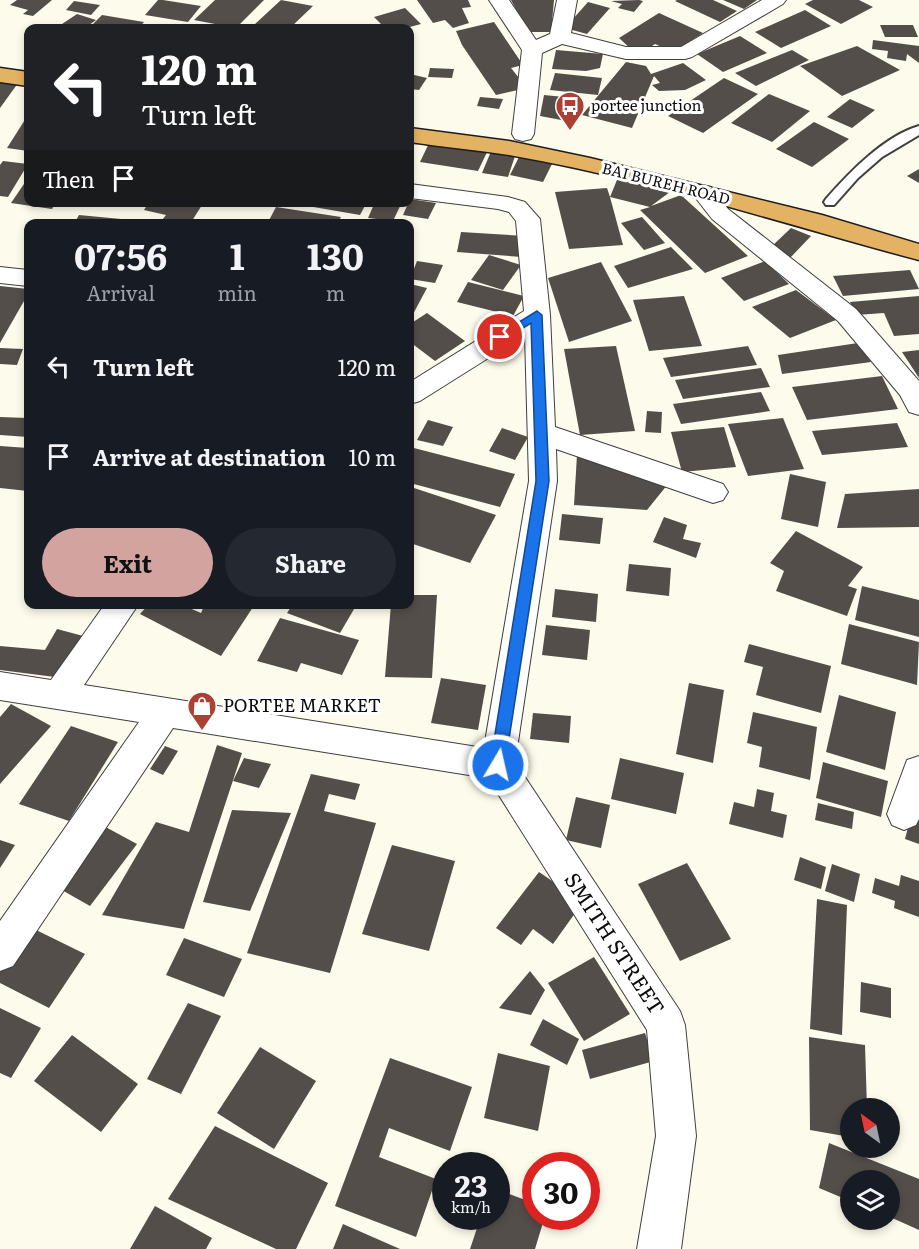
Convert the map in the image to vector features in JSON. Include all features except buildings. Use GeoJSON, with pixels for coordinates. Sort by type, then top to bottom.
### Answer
{"type":"FeatureCollection","features":[{"type":"Feature","properties":{"kind":"highway"},"geometry":{"type":"LineString","coordinates":[[0,60],[24,63]]}},
{"type":"Feature","properties":{"kind":"highway"},"geometry":{"type":"LineString","coordinates":[[0,75],[24,78]]}},
{"type":"Feature","properties":{"kind":"highway","name":"BAI BUREH ROAD"},"geometry":{"type":"LineString","coordinates":[[414,117],[523,134],[724,175]]}},
{"type":"Feature","properties":{"kind":"highway","name":"BAI BUREH ROAD"},"geometry":{"type":"LineString","coordinates":[[414,136],[509,148],[703,192],[919,252]]}},
{"type":"Feature","properties":{"kind":"highway"},"geometry":{"type":"LineString","coordinates":[[819,199],[919,230]]}},
{"type":"Feature","properties":{"kind":"street"},"geometry":{"type":"LineString","coordinates":[[499,0],[532,50],[530,89],[523,134]]}},
{"type":"Feature","properties":{"kind":"street"},"geometry":{"type":"LineString","coordinates":[[560,37],[567,0]]}},
{"type":"Feature","properties":{"kind":"street"},"geometry":{"type":"LineString","coordinates":[[532,50],[560,37],[626,53],[685,53],[776,0]]}},
{"type":"Feature","properties":{"kind":"street"},"geometry":{"type":"LineString","coordinates":[[0,686],[498,765],[543,481],[537,315],[528,219],[517,207],[500,202],[414,191]]}},
{"type":"Feature","properties":{"kind":"street"},"geometry":{"type":"LineString","coordinates":[[703,192],[720,214],[847,315],[911,390],[919,405]]}},
{"type":"Feature","properties":{"kind":"street"},"geometry":{"type":"LineString","coordinates":[[0,275],[24,278]]}},
{"type":"Feature","properties":{"kind":"street"},"geometry":{"type":"LineString","coordinates":[[414,392],[537,315]]}},
{"type":"Feature","properties":{"kind":"street"},"geometry":{"type":"LineString","coordinates":[[541,433],[713,492]]}},
{"type":"Feature","properties":{"kind":"street"},"geometry":{"type":"LineString","coordinates":[[58,696],[119,609]]}},
{"type":"Feature","properties":{"kind":"street"},"geometry":{"type":"LineString","coordinates":[[0,953],[164,713]]}},
{"type":"Feature","properties":{"kind":"street","name":"SMITH STREET"},"geometry":{"type":"LineString","coordinates":[[498,765],[666,1025],[676,1136],[659,1249]]}},
{"type":"Feature","properties":{"kind":"street"},"geometry":{"type":"LineString","coordinates":[[904,814],[919,771]]}},
{"type":"Feature","properties":{"kind":"lane"},"geometry":{"type":"LineString","coordinates":[[819,199],[854,175],[878,154],[919,130]]}},
{"type":"Feature","properties":{"kind":"place","name":"portee junction"},"geometry":{"type":"Point","coordinates":[570,132]}},
{"type":"Feature","properties":{"kind":"place","name":"PORTEE MARKET"},"geometry":{"type":"Point","coordinates":[202,732]}},
{"type":"Feature","properties":{"kind":"route"},"geometry":{"type":"LineString","coordinates":[[498,765],[543,481],[537,315],[500,337]]}}]}
